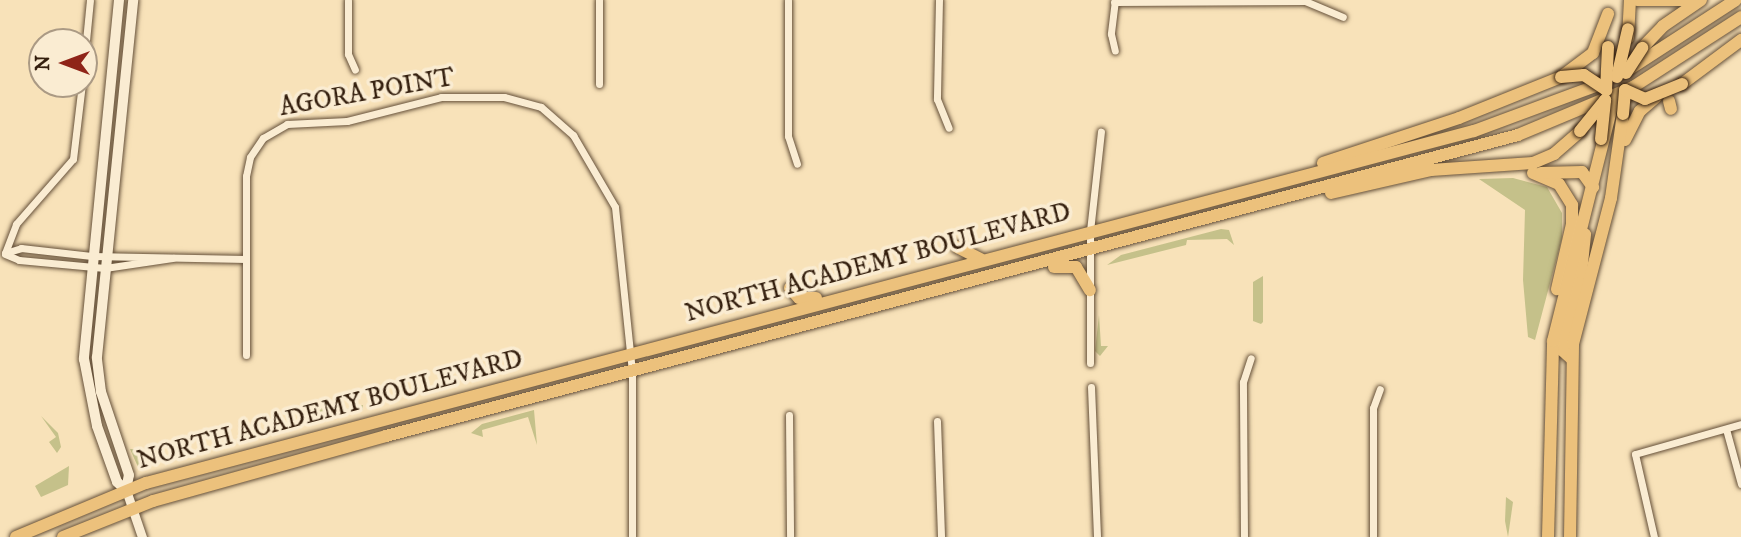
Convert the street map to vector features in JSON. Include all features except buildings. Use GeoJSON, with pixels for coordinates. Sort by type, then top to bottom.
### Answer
{"type":"FeatureCollection","features":[{"type":"Feature","properties":{"kind":"highway"},"geometry":{"type":"LineString","coordinates":[[1555,330],[1593,187],[1608,97],[1608,0]]}},
{"type":"Feature","properties":{"kind":"highway"},"geometry":{"type":"LineString","coordinates":[[1618,163],[1630,0]]}},
{"type":"Feature","properties":{"kind":"highway"},"geometry":{"type":"LineString","coordinates":[[1637,0],[1689,0]]}},
{"type":"Feature","properties":{"kind":"highway"},"geometry":{"type":"LineString","coordinates":[[1468,170],[1533,163],[1553,154],[1580,131],[1622,81],[1642,48],[1663,26],[1701,0]]}},
{"type":"Feature","properties":{"kind":"highway","name":"NORTH ACADEMY BOULEVARD"},"geometry":{"type":"LineString","coordinates":[[16,537],[126,490],[767,316],[1474,131],[1553,105],[1632,69],[1736,0]]}},
{"type":"Feature","properties":{"kind":"highway"},"geometry":{"type":"LineString","coordinates":[[1252,189],[1459,118],[1561,76],[1594,53],[1608,15]]}},
{"type":"Feature","properties":{"kind":"highway","name":"NORTH ACADEMY BOULEVARD"},"geometry":{"type":"LineString","coordinates":[[63,537],[132,508],[632,371],[1518,135],[1597,104],[1668,68],[1741,17]]}},
{"type":"Feature","properties":{"kind":"highway"},"geometry":{"type":"LineString","coordinates":[[1622,81],[1628,29]]}},
{"type":"Feature","properties":{"kind":"highway"},"geometry":{"type":"LineString","coordinates":[[1570,537],[1572,359],[1577,320],[1630,126],[1741,40]]}},
{"type":"Feature","properties":{"kind":"highway"},"geometry":{"type":"LineString","coordinates":[[1609,51],[1622,81],[1645,99],[1662,102]]}},
{"type":"Feature","properties":{"kind":"highway"},"geometry":{"type":"LineString","coordinates":[[1667,84],[1668,68]]}},
{"type":"Feature","properties":{"kind":"highway"},"geometry":{"type":"LineString","coordinates":[[1561,76],[1584,75],[1608,97],[1623,118]]}},
{"type":"Feature","properties":{"kind":"highway"},"geometry":{"type":"LineString","coordinates":[[1282,198],[1328,194],[1431,170],[1582,172],[1593,187]]}},
{"type":"Feature","properties":{"kind":"highway"},"geometry":{"type":"LineString","coordinates":[[1533,173],[1559,184],[1572,205],[1550,378],[1548,537]]}},
{"type":"Feature","properties":{"kind":"highway"},"geometry":{"type":"LineString","coordinates":[[1572,359],[1562,350],[1581,273],[1586,217]]}},
{"type":"Feature","properties":{"kind":"highway"},"geometry":{"type":"LineString","coordinates":[[946,269],[957,256],[957,247],[982,259]]}},
{"type":"Feature","properties":{"kind":"highway"},"geometry":{"type":"LineString","coordinates":[[995,275],[1018,277],[1070,264],[1090,290]]}},
{"type":"Feature","properties":{"kind":"highway"},"geometry":{"type":"LineString","coordinates":[[864,310],[879,287]]}},
{"type":"Feature","properties":{"kind":"highway"},"geometry":{"type":"LineString","coordinates":[[767,316],[786,301],[790,288],[799,298],[824,302]]}},
{"type":"Feature","properties":{"kind":"highway"},"geometry":{"type":"LineString","coordinates":[[1550,378],[1560,361],[1572,359]]}},
{"type":"Feature","properties":{"kind":"main road"},"geometry":{"type":"LineString","coordinates":[[119,0],[85,342],[86,384],[117,482],[126,490]]}},
{"type":"Feature","properties":{"kind":"main road"},"geometry":{"type":"LineString","coordinates":[[126,490],[129,475],[98,369],[106,262],[133,0]]}},
{"type":"Feature","properties":{"kind":"street"},"geometry":{"type":"LineString","coordinates":[[86,28],[88,0]]}},
{"type":"Feature","properties":{"kind":"street"},"geometry":{"type":"LineString","coordinates":[[348,0],[348,54],[355,70]]}},
{"type":"Feature","properties":{"kind":"street"},"geometry":{"type":"LineString","coordinates":[[599,0],[599,84]]}},
{"type":"Feature","properties":{"kind":"street"},"geometry":{"type":"LineString","coordinates":[[788,0],[788,136],[797,164]]}},
{"type":"Feature","properties":{"kind":"street"},"geometry":{"type":"LineString","coordinates":[[939,0],[937,99],[950,128]]}},
{"type":"Feature","properties":{"kind":"street"},"geometry":{"type":"LineString","coordinates":[[1115,51],[1111,34],[1114,1],[1305,1],[1343,17]]}},
{"type":"Feature","properties":{"kind":"street","name":"AGORA POINT"},"geometry":{"type":"LineString","coordinates":[[246,355],[248,162],[271,131],[292,123],[347,121],[441,97],[514,98],[541,107],[568,129],[615,207],[632,371],[632,537]]}},
{"type":"Feature","properties":{"kind":"street"},"geometry":{"type":"LineString","coordinates":[[80,98],[73,159],[22,216],[5,253],[19,260],[92,262],[173,258],[246,259]]}},
{"type":"Feature","properties":{"kind":"street"},"geometry":{"type":"LineString","coordinates":[[1090,363],[1090,231],[1101,132]]}},
{"type":"Feature","properties":{"kind":"street"},"geometry":{"type":"LineString","coordinates":[[1244,537],[1243,382],[1251,358]]}},
{"type":"Feature","properties":{"kind":"street"},"geometry":{"type":"LineString","coordinates":[[1091,387],[1097,537]]}},
{"type":"Feature","properties":{"kind":"street"},"geometry":{"type":"LineString","coordinates":[[1373,537],[1373,408],[1380,389]]}},
{"type":"Feature","properties":{"kind":"street"},"geometry":{"type":"LineString","coordinates":[[789,415],[790,537]]}},
{"type":"Feature","properties":{"kind":"street"},"geometry":{"type":"LineString","coordinates":[[937,421],[940,537]]}},
{"type":"Feature","properties":{"kind":"street"},"geometry":{"type":"LineString","coordinates":[[1654,537],[1635,454],[1741,424]]}},
{"type":"Feature","properties":{"kind":"street"},"geometry":{"type":"LineString","coordinates":[[1726,429],[1741,484]]}},
{"type":"Feature","properties":{"kind":"street"},"geometry":{"type":"LineString","coordinates":[[789,456],[800,456]]}},
{"type":"Feature","properties":{"kind":"street"},"geometry":{"type":"LineString","coordinates":[[126,490],[142,537]]}},
{"type":"Feature","properties":{"kind":"shaded area"},"geometry":{"type":"Polygon","coordinates":[[[1513,178],[1547,187],[1562,213],[1562,238],[1535,340],[1528,337],[1523,280],[1525,210],[1479,179],[1513,178]]]}},
{"type":"Feature","properties":{"kind":"shaded area"},"geometry":{"type":"Polygon","coordinates":[[[1221,229],[1229,230],[1234,245],[1227,239],[1187,240],[1186,245],[1107,265],[1121,255],[1221,229]]]}},
{"type":"Feature","properties":{"kind":"shaded area"},"geometry":{"type":"Polygon","coordinates":[[[1263,276],[1261,324],[1253,321],[1253,282],[1263,276]]]}},
{"type":"Feature","properties":{"kind":"shaded area"},"geometry":{"type":"Polygon","coordinates":[[[1099,315],[1101,346],[1108,346],[1100,356],[1095,351],[1099,315]]]}},
{"type":"Feature","properties":{"kind":"shaded area"},"geometry":{"type":"Polygon","coordinates":[[[363,405],[363,410],[314,418],[314,408],[322,408],[325,414],[363,405]]]}},
{"type":"Feature","properties":{"kind":"shaded area"},"geometry":{"type":"Polygon","coordinates":[[[534,410],[537,445],[528,417],[482,430],[483,437],[471,433],[482,424],[534,410]]]}},
{"type":"Feature","properties":{"kind":"shaded area"},"geometry":{"type":"Polygon","coordinates":[[[41,416],[58,433],[61,447],[57,453],[49,442],[56,437],[41,416]]]}},
{"type":"Feature","properties":{"kind":"shaded area"},"geometry":{"type":"Polygon","coordinates":[[[130,449],[138,449],[144,463],[165,461],[138,467],[130,449]]]}},
{"type":"Feature","properties":{"kind":"shaded area"},"geometry":{"type":"Polygon","coordinates":[[[69,466],[68,485],[41,497],[35,486],[69,466]]]}},
{"type":"Feature","properties":{"kind":"shaded area"},"geometry":{"type":"Polygon","coordinates":[[[1506,497],[1513,502],[1508,537],[1505,521],[1506,497]]]}}]}
